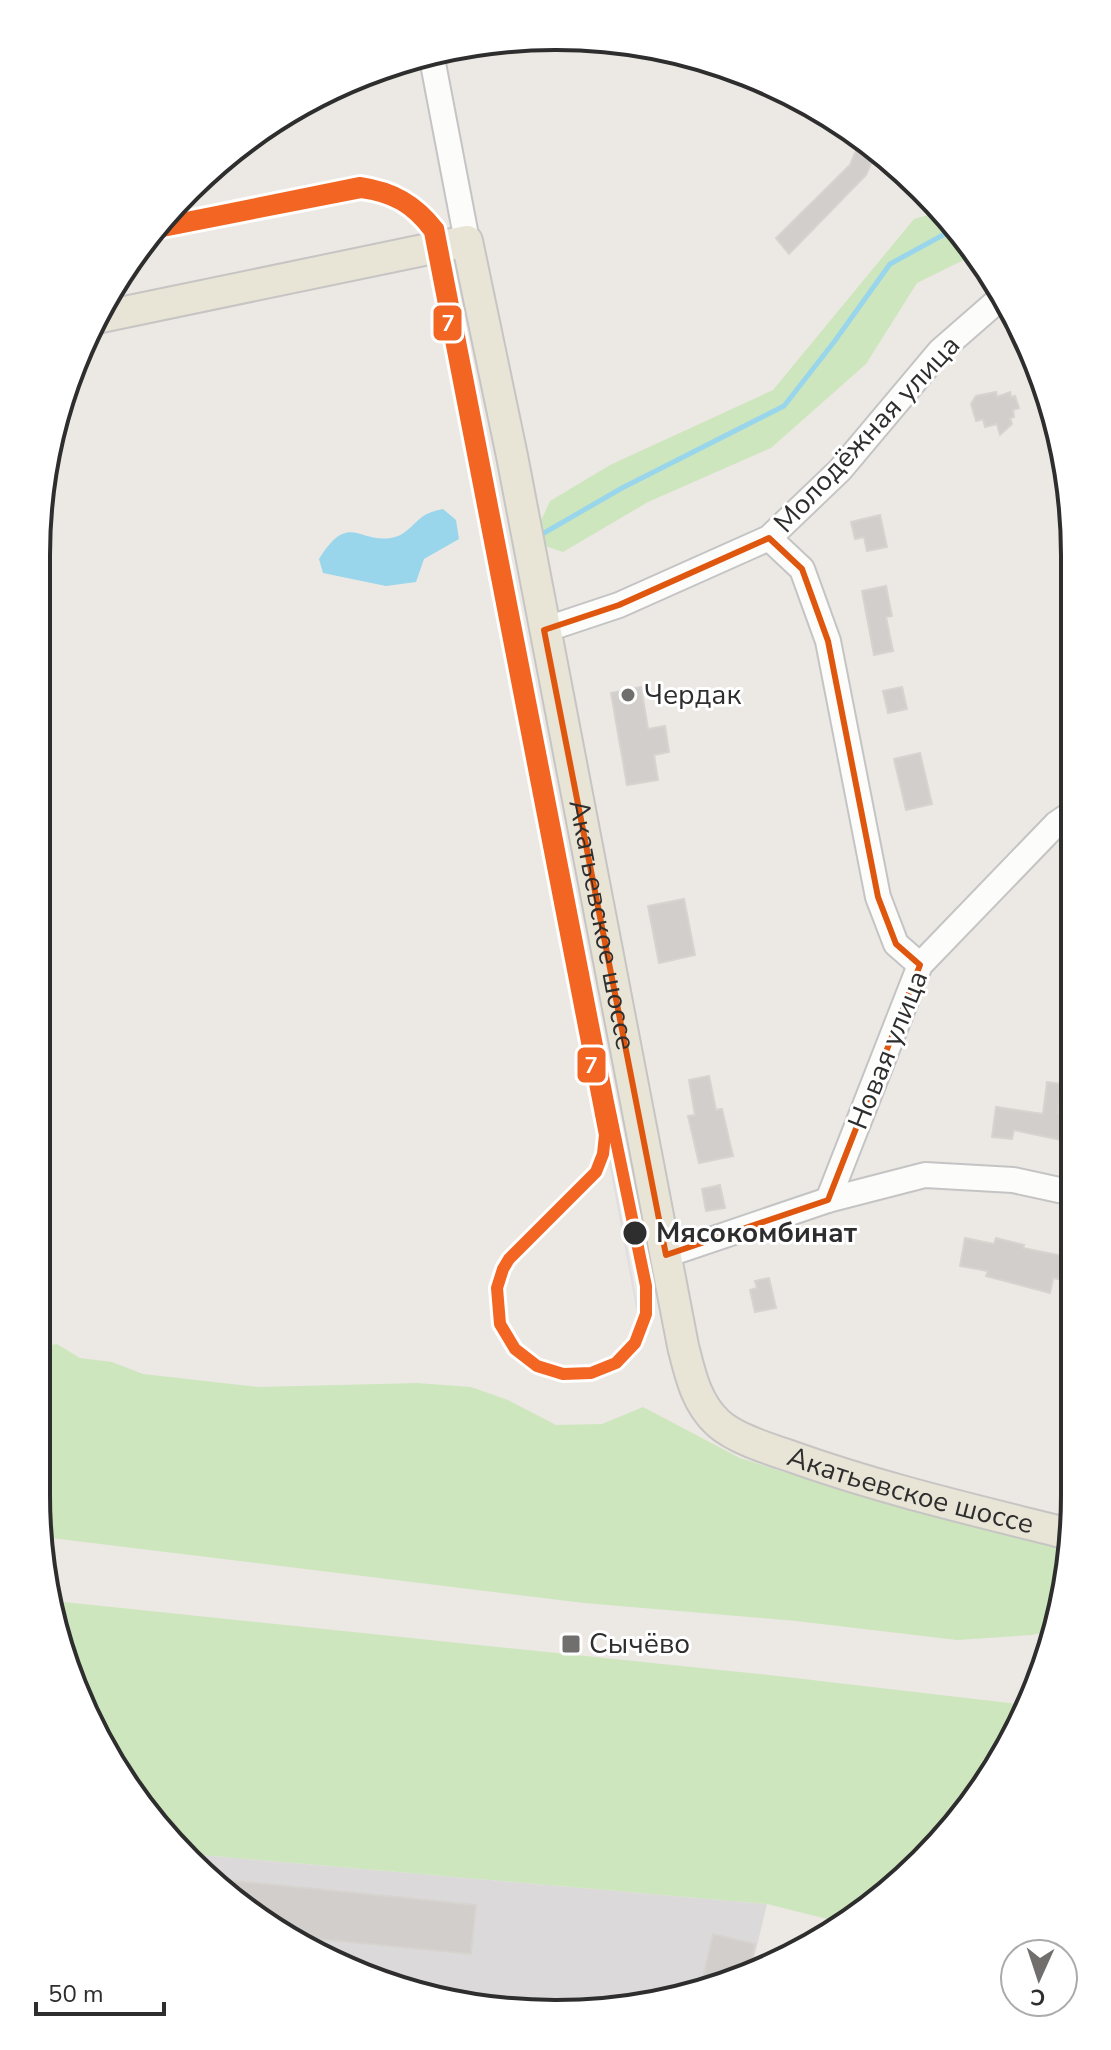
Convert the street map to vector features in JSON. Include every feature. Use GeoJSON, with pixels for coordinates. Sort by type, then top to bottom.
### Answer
{"type":"FeatureCollection","features":[{"type":"Feature","properties":{"kind":"main road"},"geometry":{"type":"LineString","coordinates":[[111,315],[467,241]]}},
{"type":"Feature","properties":{"kind":"main road","name":"Акатьевское шоссе"},"geometry":{"type":"LineString","coordinates":[[467,241],[512,456],[683,1346],[694,1386],[705,1409],[719,1425],[763,1447],[873,1484],[1060,1532]]}},
{"type":"Feature","properties":{"kind":"street","name":"Акатьевское шоссе"},"geometry":{"type":"LineString","coordinates":[[433,65],[467,241]]}},
{"type":"Feature","properties":{"kind":"street","name":"Молодёжная улица"},"geometry":{"type":"LineString","coordinates":[[544,630],[619,605],[769,538],[840,470],[940,351],[994,304]]}},
{"type":"Feature","properties":{"kind":"street"},"geometry":{"type":"LineString","coordinates":[[769,538],[802,569],[828,641],[878,897],[896,944],[920,965]]}},
{"type":"Feature","properties":{"kind":"street","name":"Новая улица"},"geometry":{"type":"LineString","coordinates":[[828,1200],[920,965],[1061,821]]}},
{"type":"Feature","properties":{"kind":"street"},"geometry":{"type":"LineString","coordinates":[[666,1255],[828,1200],[925,1175],[1013,1180],[1061,1190]]}},
{"type":"Feature","properties":{"kind":"highlighted area"},"geometry":{"type":"Polygon","coordinates":[[[769,538],[802,569],[828,641],[878,897],[896,944],[920,965],[828,1200],[666,1255],[544,630],[619,605],[769,538]]]}},
{"type":"Feature","properties":{"kind":"shaded area"},"geometry":{"type":"Polygon","coordinates":[[[201,1855],[767,1904],[754,1960],[749,1962],[686,1983],[621,1996],[522,1999],[425,1983],[362,1962],[275,1915],[201,1855]]]}},
{"type":"Feature","properties":{"kind":"green space"},"geometry":{"type":"Polygon","coordinates":[[[929,215],[965,259],[917,283],[866,364],[771,448],[648,502],[563,552],[542,545],[539,525],[550,501],[610,465],[773,390],[914,219],[929,215]]]}},
{"type":"Feature","properties":{"kind":"green space"},"geometry":{"type":"Polygon","coordinates":[[[57,1344],[80,1358],[112,1362],[143,1374],[259,1387],[417,1383],[471,1387],[508,1400],[556,1425],[602,1424],[643,1407],[740,1458],[845,1491],[1059,1542],[1044,1625],[1042,1633],[1032,1635],[957,1640],[796,1621],[584,1603],[52,1538],[50,1345],[57,1344]]]}},
{"type":"Feature","properties":{"kind":"green space"},"geometry":{"type":"Polygon","coordinates":[[[62,1602],[769,1675],[1016,1704],[993,1747],[957,1802],[913,1852],[863,1896],[827,1920],[767,1904],[201,1855],[154,1802],[102,1718],[77,1657],[62,1602]]]}},
{"type":"Feature","properties":{"kind":"water"},"geometry":{"type":"Polygon","coordinates":[[[443,509],[456,520],[459,539],[424,559],[416,582],[386,586],[323,573],[319,559],[339,536],[347,532],[395,537],[425,515],[443,509]]]}},
{"type":"Feature","properties":{"kind":"building"},"geometry":{"type":"Polygon","coordinates":[[[857,149],[872,161],[866,175],[789,254],[776,238],[850,165],[857,149]]]}},
{"type":"Feature","properties":{"kind":"building"},"geometry":{"type":"Polygon","coordinates":[[[996,392],[997,397],[1010,392],[1019,408],[1013,410],[1014,417],[1010,418],[1012,424],[1000,435],[997,424],[985,427],[983,419],[976,421],[971,404],[976,396],[996,392]]]}},
{"type":"Feature","properties":{"kind":"building"},"geometry":{"type":"Polygon","coordinates":[[[880,515],[887,547],[867,551],[864,537],[855,539],[851,522],[880,515]]]}},
{"type":"Feature","properties":{"kind":"building"},"geometry":{"type":"Polygon","coordinates":[[[886,586],[892,616],[886,617],[893,651],[874,655],[862,591],[886,586]]]}},
{"type":"Feature","properties":{"kind":"building"},"geometry":{"type":"Polygon","coordinates":[[[641,687],[648,729],[665,726],[669,752],[654,755],[658,780],[627,785],[611,693],[641,687]]]}},
{"type":"Feature","properties":{"kind":"building"},"geometry":{"type":"Polygon","coordinates":[[[902,687],[907,709],[888,713],[883,691],[902,687]]]}},
{"type":"Feature","properties":{"kind":"building"},"geometry":{"type":"Polygon","coordinates":[[[920,753],[932,804],[906,810],[894,759],[920,753]]]}},
{"type":"Feature","properties":{"kind":"building"},"geometry":{"type":"Polygon","coordinates":[[[684,899],[695,955],[659,963],[648,906],[684,899]]]}},
{"type":"Feature","properties":{"kind":"building"},"geometry":{"type":"Polygon","coordinates":[[[709,1076],[716,1110],[722,1109],[733,1156],[699,1163],[688,1116],[695,1115],[689,1080],[709,1076]]]}},
{"type":"Feature","properties":{"kind":"building"},"geometry":{"type":"Polygon","coordinates":[[[1047,1082],[1061,1084],[1058,1113],[1061,1114],[1061,1140],[1014,1130],[1012,1139],[992,1137],[996,1107],[1043,1114],[1047,1082]]]}},
{"type":"Feature","properties":{"kind":"building"},"geometry":{"type":"Polygon","coordinates":[[[720,1185],[725,1208],[706,1211],[702,1189],[720,1185]]]}},
{"type":"Feature","properties":{"kind":"building"},"geometry":{"type":"Polygon","coordinates":[[[965,1238],[994,1244],[996,1238],[1024,1245],[1023,1248],[1061,1256],[1061,1280],[1053,1278],[1050,1293],[986,1276],[988,1271],[960,1266],[965,1238]]]}},
{"type":"Feature","properties":{"kind":"building"},"geometry":{"type":"Polygon","coordinates":[[[769,1278],[776,1308],[755,1312],[750,1290],[757,1288],[755,1281],[769,1278]]]}},
{"type":"Feature","properties":{"kind":"building"},"geometry":{"type":"Polygon","coordinates":[[[228,1880],[476,1905],[471,1954],[315,1939],[275,1915],[228,1880]]]}},
{"type":"Feature","properties":{"kind":"building"},"geometry":{"type":"Polygon","coordinates":[[[713,1934],[755,1944],[751,1961],[703,1978],[713,1934]]]}},
{"type":"Feature","properties":{"kind":"waterway"},"geometry":{"type":"LineString","coordinates":[[544,533],[622,488],[784,406],[890,264],[945,234]]}},
{"type":"Feature","properties":{"kind":"tram line"},"geometry":{"type":"LineString","coordinates":[[605,1135],[637,1307]]}},
{"type":"Feature","properties":{"kind":"transit line","name":"7"},"geometry":{"type":"LineString","coordinates":[[169,230],[361,192],[400,204],[430,232],[605,1135],[603,1154],[596,1172],[509,1259],[503,1269],[497,1288],[500,1324],[515,1349],[537,1366],[563,1374],[591,1373],[616,1363],[635,1343],[646,1314],[646,1286],[438,228],[422,210],[404,197],[384,188],[360,183],[177,220]]}},
{"type":"Feature","properties":{"kind":"place","name":"Чердак"},"geometry":{"type":"Point","coordinates":[628,695]}},
{"type":"Feature","properties":{"kind":"place","name":"Мясокомбинат"},"geometry":{"type":"Point","coordinates":[635,1233]}},
{"type":"Feature","properties":{"kind":"place","name":"Сычёво"},"geometry":{"type":"Point","coordinates":[571,1644]}}]}
